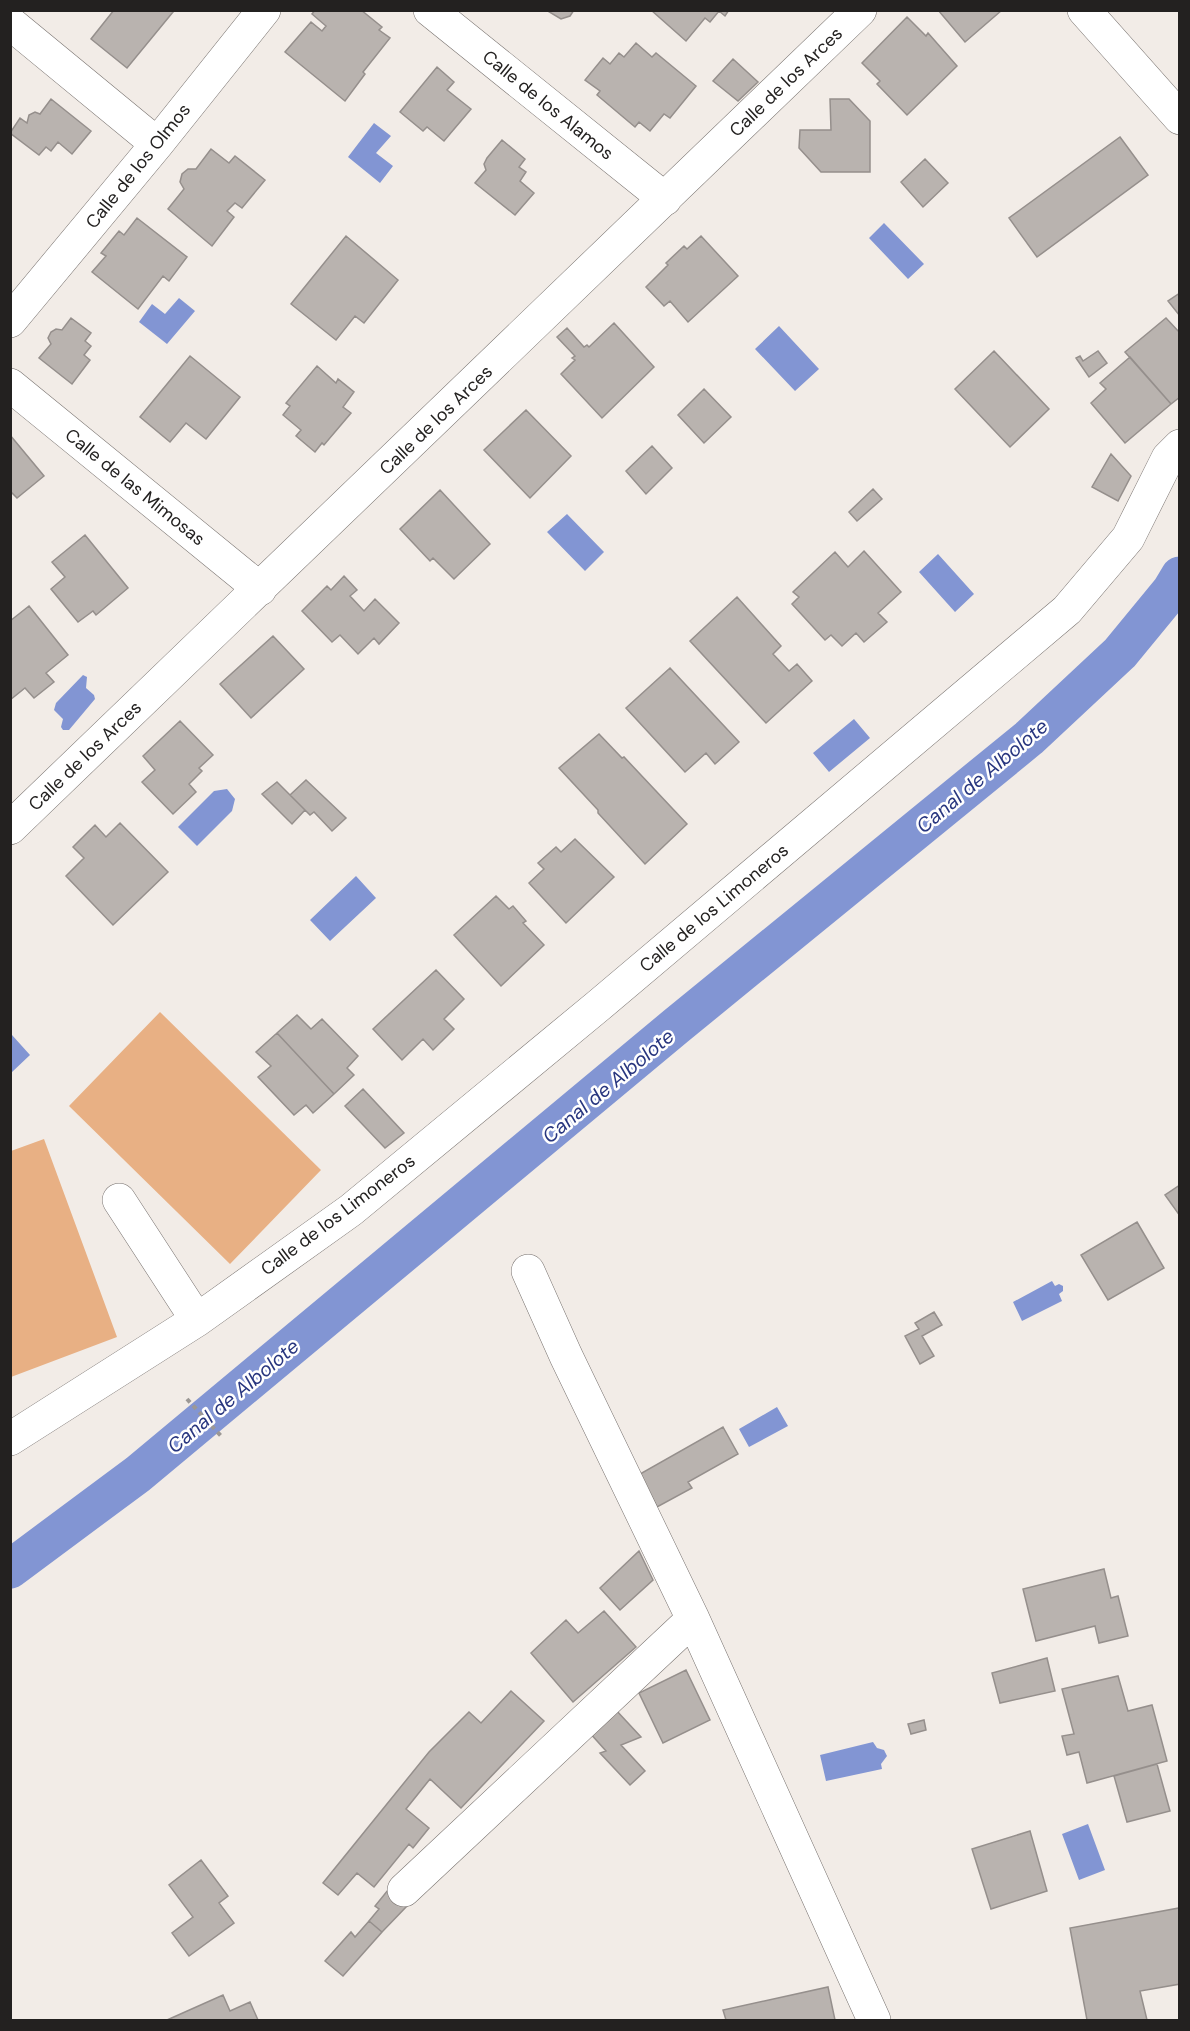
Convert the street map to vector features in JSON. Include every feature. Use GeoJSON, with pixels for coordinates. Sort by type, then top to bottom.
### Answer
{"type":"FeatureCollection","features":[{"type":"Feature","properties":{"kind":"street","name":"Calle de los Olmos"},"geometry":{"type":"LineString","coordinates":[[10,321],[157,144],[264,10]]}},
{"type":"Feature","properties":{"kind":"street","name":"Calle de los Alamos"},"geometry":{"type":"LineString","coordinates":[[430,10],[665,200]]}},
{"type":"Feature","properties":{"kind":"street","name":"Calle de los Arces"},"geometry":{"type":"LineString","coordinates":[[10,828],[860,10]]}},
{"type":"Feature","properties":{"kind":"street"},"geometry":{"type":"LineString","coordinates":[[1084,10],[1179,118]]}},
{"type":"Feature","properties":{"kind":"street"},"geometry":{"type":"LineString","coordinates":[[10,23],[157,144]]}},
{"type":"Feature","properties":{"kind":"street","name":"Calle de las Mimosas"},"geometry":{"type":"LineString","coordinates":[[10,385],[260,589]]}},
{"type":"Feature","properties":{"kind":"street","name":"Calle de los Limoneros"},"geometry":{"type":"LineString","coordinates":[[10,1439],[197,1320],[351,1210],[607,999],[1067,610],[1128,538],[1168,458],[1179,446]]}},
{"type":"Feature","properties":{"kind":"street"},"geometry":{"type":"LineString","coordinates":[[119,1200],[197,1320]]}},
{"type":"Feature","properties":{"kind":"street"},"geometry":{"type":"LineString","coordinates":[[528,1271],[566,1356],[693,1619],[874,2020]]}},
{"type":"Feature","properties":{"kind":"street"},"geometry":{"type":"LineString","coordinates":[[404,1890],[693,1619]]}},
{"type":"Feature","properties":{"kind":"path"},"geometry":{"type":"LineString","coordinates":[[187,1399],[221,1436]]}},
{"type":"Feature","properties":{"kind":"shaded area"},"geometry":{"type":"Polygon","coordinates":[[[160,1012],[321,1170],[230,1264],[69,1106],[160,1012]]]}},
{"type":"Feature","properties":{"kind":"shaded area"},"geometry":{"type":"Polygon","coordinates":[[[44,1139],[117,1337],[11,1377],[11,1151],[44,1139]]]}},
{"type":"Feature","properties":{"kind":"water"},"geometry":{"type":"Polygon","coordinates":[[[374,123],[391,136],[376,153],[393,166],[380,183],[348,157],[374,123]]]}},
{"type":"Feature","properties":{"kind":"water"},"geometry":{"type":"Polygon","coordinates":[[[884,223],[924,264],[908,279],[869,238],[884,223]]]}},
{"type":"Feature","properties":{"kind":"water"},"geometry":{"type":"Polygon","coordinates":[[[179,298],[195,311],[167,344],[139,322],[152,304],[165,314],[179,298]]]}},
{"type":"Feature","properties":{"kind":"water"},"geometry":{"type":"Polygon","coordinates":[[[779,326],[819,369],[795,391],[755,349],[779,326]]]}},
{"type":"Feature","properties":{"kind":"water"},"geometry":{"type":"Polygon","coordinates":[[[567,514],[604,552],[585,571],[547,532],[567,514]]]}},
{"type":"Feature","properties":{"kind":"water"},"geometry":{"type":"Polygon","coordinates":[[[938,554],[974,594],[955,612],[919,572],[938,554]]]}},
{"type":"Feature","properties":{"kind":"water"},"geometry":{"type":"Polygon","coordinates":[[[83,675],[87,677],[86,688],[95,699],[69,730],[63,730],[61,727],[63,719],[54,710],[56,703],[83,675]]]}},
{"type":"Feature","properties":{"kind":"water"},"geometry":{"type":"Polygon","coordinates":[[[854,719],[870,738],[829,772],[813,753],[854,719]]]}},
{"type":"Feature","properties":{"kind":"water"},"geometry":{"type":"Polygon","coordinates":[[[227,789],[235,799],[232,811],[197,846],[178,827],[214,791],[227,789]]]}},
{"type":"Feature","properties":{"kind":"water"},"geometry":{"type":"Polygon","coordinates":[[[356,876],[376,898],[330,941],[310,920],[356,876]]]}},
{"type":"Feature","properties":{"kind":"water"},"geometry":{"type":"Polygon","coordinates":[[[12,1035],[30,1055],[11,1073],[10,1036],[12,1035]]]}},
{"type":"Feature","properties":{"kind":"water"},"geometry":{"type":"Polygon","coordinates":[[[1052,1281],[1055,1286],[1059,1284],[1063,1286],[1063,1291],[1059,1294],[1062,1301],[1022,1321],[1013,1302],[1052,1281]]]}},
{"type":"Feature","properties":{"kind":"water"},"geometry":{"type":"Polygon","coordinates":[[[777,1407],[788,1426],[749,1447],[739,1429],[777,1407]]]}},
{"type":"Feature","properties":{"kind":"water"},"geometry":{"type":"Polygon","coordinates":[[[873,1742],[877,1748],[884,1750],[887,1756],[881,1764],[882,1769],[826,1781],[820,1755],[873,1742]]]}},
{"type":"Feature","properties":{"kind":"water"},"geometry":{"type":"Polygon","coordinates":[[[1088,1824],[1105,1870],[1079,1880],[1062,1834],[1088,1824]]]}},
{"type":"Feature","properties":{"kind":"building"},"geometry":{"type":"Polygon","coordinates":[[[114,10],[171,10],[173,12],[127,68],[91,39],[114,10]]]}},
{"type":"Feature","properties":{"kind":"building"},"geometry":{"type":"Polygon","coordinates":[[[315,10],[361,10],[382,27],[379,30],[390,38],[363,72],[365,74],[345,101],[285,52],[311,22],[322,31],[326,26],[312,14],[315,10]]]}},
{"type":"Feature","properties":{"kind":"building"},"geometry":{"type":"Polygon","coordinates":[[[546,10],[574,10],[570,16],[561,19],[546,10]]]}},
{"type":"Feature","properties":{"kind":"building"},"geometry":{"type":"Polygon","coordinates":[[[651,10],[729,10],[725,16],[719,11],[710,22],[705,18],[686,41],[651,10]]]}},
{"type":"Feature","properties":{"kind":"building"},"geometry":{"type":"Polygon","coordinates":[[[938,10],[1002,10],[965,42],[938,10]]]}},
{"type":"Feature","properties":{"kind":"building"},"geometry":{"type":"Polygon","coordinates":[[[907,17],[926,36],[928,33],[957,66],[907,115],[877,84],[880,81],[862,63],[907,17]]]}},
{"type":"Feature","properties":{"kind":"building"},"geometry":{"type":"Polygon","coordinates":[[[636,43],[652,57],[656,53],[696,86],[670,118],[664,114],[650,131],[639,122],[635,127],[597,95],[600,91],[585,80],[603,58],[610,64],[619,53],[624,57],[636,43]]]}},
{"type":"Feature","properties":{"kind":"building"},"geometry":{"type":"Polygon","coordinates":[[[733,59],[758,82],[738,101],[713,81],[733,59]]]}},
{"type":"Feature","properties":{"kind":"building"},"geometry":{"type":"Polygon","coordinates":[[[437,67],[454,82],[447,90],[471,109],[444,141],[427,127],[423,131],[400,112],[437,67]]]}},
{"type":"Feature","properties":{"kind":"building"},"geometry":{"type":"Polygon","coordinates":[[[51,99],[91,131],[72,154],[58,142],[51,151],[46,147],[39,155],[10,133],[20,118],[27,123],[29,115],[35,112],[40,114],[51,99]]]}},
{"type":"Feature","properties":{"kind":"building"},"geometry":{"type":"Polygon","coordinates":[[[830,99],[849,99],[870,121],[870,172],[821,172],[799,148],[800,130],[831,130],[830,99]]]}},
{"type":"Feature","properties":{"kind":"building"},"geometry":{"type":"Polygon","coordinates":[[[1120,137],[1148,175],[1037,257],[1009,218],[1120,137]]]}},
{"type":"Feature","properties":{"kind":"building"},"geometry":{"type":"Polygon","coordinates":[[[502,140],[525,159],[519,167],[526,172],[520,181],[534,193],[515,215],[475,183],[486,170],[484,164],[487,158],[502,140]]]}},
{"type":"Feature","properties":{"kind":"building"},"geometry":{"type":"Polygon","coordinates":[[[211,149],[229,163],[235,156],[265,180],[242,208],[235,203],[227,211],[234,217],[212,246],[168,209],[184,189],[180,182],[182,174],[188,169],[196,169],[211,149]]]}},
{"type":"Feature","properties":{"kind":"building"},"geometry":{"type":"Polygon","coordinates":[[[925,159],[948,183],[923,207],[901,182],[925,159]]]}},
{"type":"Feature","properties":{"kind":"building"},"geometry":{"type":"Polygon","coordinates":[[[137,218],[187,257],[169,281],[163,276],[138,309],[92,272],[106,256],[101,253],[119,231],[124,235],[137,218]]]}},
{"type":"Feature","properties":{"kind":"building"},"geometry":{"type":"Polygon","coordinates":[[[346,236],[398,280],[364,323],[355,316],[336,340],[291,304],[346,236]]]}},
{"type":"Feature","properties":{"kind":"building"},"geometry":{"type":"Polygon","coordinates":[[[701,236],[738,276],[688,322],[670,301],[664,306],[646,287],[684,246],[687,249],[701,236]]]}},
{"type":"Feature","properties":{"kind":"building"},"geometry":{"type":"Polygon","coordinates":[[[1180,293],[1180,316],[1168,301],[1180,293]]]}},
{"type":"Feature","properties":{"kind":"building"},"geometry":{"type":"Polygon","coordinates":[[[71,318],[91,333],[85,341],[91,346],[84,355],[90,360],[72,384],[39,358],[51,344],[48,338],[51,332],[56,329],[62,330],[71,318]]]}},
{"type":"Feature","properties":{"kind":"building"},"geometry":{"type":"Polygon","coordinates":[[[1166,318],[1180,333],[1180,397],[1171,404],[1125,352],[1166,318]]]}},
{"type":"Feature","properties":{"kind":"building"},"geometry":{"type":"Polygon","coordinates":[[[614,323],[654,367],[602,418],[561,374],[575,360],[572,358],[575,356],[557,337],[567,328],[584,347],[587,345],[589,347],[614,323]]]}},
{"type":"Feature","properties":{"kind":"building"},"geometry":{"type":"Polygon","coordinates":[[[994,351],[1049,409],[1010,447],[955,389],[994,351]]]}},
{"type":"Feature","properties":{"kind":"building"},"geometry":{"type":"Polygon","coordinates":[[[1098,351],[1107,363],[1089,377],[1076,358],[1080,356],[1083,361],[1098,351]]]}},
{"type":"Feature","properties":{"kind":"building"},"geometry":{"type":"Polygon","coordinates":[[[190,356],[240,397],[206,439],[186,423],[170,442],[140,417],[190,356]]]}},
{"type":"Feature","properties":{"kind":"building"},"geometry":{"type":"Polygon","coordinates":[[[1130,357],[1171,404],[1125,443],[1091,403],[1106,389],[1100,383],[1130,357]]]}},
{"type":"Feature","properties":{"kind":"building"},"geometry":{"type":"Polygon","coordinates":[[[317,366],[336,383],[338,379],[354,392],[343,407],[351,413],[324,445],[322,443],[315,452],[296,436],[301,430],[283,415],[290,406],[286,403],[317,366]]]}},
{"type":"Feature","properties":{"kind":"building"},"geometry":{"type":"Polygon","coordinates":[[[704,389],[731,417],[704,443],[678,415],[704,389]]]}},
{"type":"Feature","properties":{"kind":"building"},"geometry":{"type":"Polygon","coordinates":[[[526,410],[571,456],[530,498],[484,450],[526,410]]]}},
{"type":"Feature","properties":{"kind":"building"},"geometry":{"type":"Polygon","coordinates":[[[10,435],[44,476],[17,498],[12,493],[10,494],[10,435]]]}},
{"type":"Feature","properties":{"kind":"building"},"geometry":{"type":"Polygon","coordinates":[[[652,446],[672,468],[646,494],[626,471],[652,446]]]}},
{"type":"Feature","properties":{"kind":"building"},"geometry":{"type":"Polygon","coordinates":[[[1111,454],[1131,476],[1118,501],[1092,487],[1111,454]]]}},
{"type":"Feature","properties":{"kind":"building"},"geometry":{"type":"Polygon","coordinates":[[[873,489],[882,499],[857,521],[849,512],[873,489]]]}},
{"type":"Feature","properties":{"kind":"building"},"geometry":{"type":"Polygon","coordinates":[[[440,490],[490,544],[454,579],[433,558],[430,561],[400,529],[440,490]]]}},
{"type":"Feature","properties":{"kind":"building"},"geometry":{"type":"Polygon","coordinates":[[[85,535],[128,588],[96,615],[93,611],[78,622],[51,589],[65,577],[52,562],[85,535]]]}},
{"type":"Feature","properties":{"kind":"building"},"geometry":{"type":"Polygon","coordinates":[[[864,551],[901,592],[878,613],[887,622],[864,642],[856,633],[842,646],[831,635],[825,640],[792,604],[799,597],[793,592],[835,552],[848,567],[864,551]]]}},
{"type":"Feature","properties":{"kind":"building"},"geometry":{"type":"Polygon","coordinates":[[[344,576],[357,590],[350,596],[364,611],[375,599],[399,623],[379,644],[374,638],[358,654],[340,635],[332,642],[302,611],[327,586],[331,590],[344,576]]]}},
{"type":"Feature","properties":{"kind":"building"},"geometry":{"type":"Polygon","coordinates":[[[737,597],[781,646],[773,654],[789,671],[797,664],[812,681],[766,723],[690,641],[737,597]]]}},
{"type":"Feature","properties":{"kind":"building"},"geometry":{"type":"Polygon","coordinates":[[[29,606],[68,655],[46,673],[54,682],[34,698],[25,688],[10,700],[10,621],[29,606]]]}},
{"type":"Feature","properties":{"kind":"building"},"geometry":{"type":"Polygon","coordinates":[[[273,636],[304,669],[251,718],[220,684],[273,636]]]}},
{"type":"Feature","properties":{"kind":"building"},"geometry":{"type":"Polygon","coordinates":[[[670,668],[739,742],[715,764],[706,753],[685,772],[626,708],[670,668]]]}},
{"type":"Feature","properties":{"kind":"building"},"geometry":{"type":"Polygon","coordinates":[[[180,721],[213,755],[199,768],[202,771],[189,784],[196,792],[173,814],[142,782],[155,770],[143,756],[180,721]]]}},
{"type":"Feature","properties":{"kind":"building"},"geometry":{"type":"Polygon","coordinates":[[[599,734],[687,824],[645,864],[559,768],[599,734]]]}},
{"type":"Feature","properties":{"kind":"building"},"geometry":{"type":"Polygon","coordinates":[[[306,780],[346,818],[332,831],[314,812],[310,815],[290,795],[306,780]]]}},
{"type":"Feature","properties":{"kind":"building"},"geometry":{"type":"Polygon","coordinates":[[[277,782],[305,810],[292,824],[262,794],[277,782]]]}},
{"type":"Feature","properties":{"kind":"building"},"geometry":{"type":"Polygon","coordinates":[[[120,823],[168,872],[113,925],[66,876],[84,858],[73,847],[95,825],[106,837],[120,823]]]}},
{"type":"Feature","properties":{"kind":"building"},"geometry":{"type":"Polygon","coordinates":[[[575,839],[614,877],[566,923],[529,883],[544,869],[538,863],[556,847],[561,852],[575,839]]]}},
{"type":"Feature","properties":{"kind":"building"},"geometry":{"type":"Polygon","coordinates":[[[496,896],[509,909],[513,906],[526,921],[523,923],[544,945],[501,986],[454,935],[496,896]]]}},
{"type":"Feature","properties":{"kind":"building"},"geometry":{"type":"Polygon","coordinates":[[[436,970],[464,999],[444,1019],[454,1029],[433,1050],[423,1039],[402,1060],[373,1029],[436,970]]]}},
{"type":"Feature","properties":{"kind":"building"},"geometry":{"type":"Polygon","coordinates":[[[297,1015],[311,1029],[322,1019],[358,1056],[347,1068],[354,1075],[334,1094],[277,1033],[297,1015]]]}},
{"type":"Feature","properties":{"kind":"building"},"geometry":{"type":"Polygon","coordinates":[[[277,1033],[334,1094],[313,1113],[306,1105],[294,1115],[258,1077],[271,1066],[256,1052],[277,1033]]]}},
{"type":"Feature","properties":{"kind":"building"},"geometry":{"type":"Polygon","coordinates":[[[363,1089],[404,1133],[385,1148],[345,1106],[363,1089]]]}},
{"type":"Feature","properties":{"kind":"building"},"geometry":{"type":"Polygon","coordinates":[[[1180,1185],[1180,1216],[1165,1195],[1180,1185]]]}},
{"type":"Feature","properties":{"kind":"building"},"geometry":{"type":"Polygon","coordinates":[[[1137,1222],[1164,1268],[1108,1300],[1081,1255],[1137,1222]]]}},
{"type":"Feature","properties":{"kind":"building"},"geometry":{"type":"Polygon","coordinates":[[[934,1312],[942,1325],[922,1336],[934,1356],[920,1364],[905,1336],[919,1329],[915,1323],[934,1312]]]}},
{"type":"Feature","properties":{"kind":"building"},"geometry":{"type":"Polygon","coordinates":[[[723,1427],[738,1454],[688,1482],[692,1488],[657,1507],[640,1474],[723,1427]]]}},
{"type":"Feature","properties":{"kind":"building"},"geometry":{"type":"Polygon","coordinates":[[[639,1551],[653,1580],[620,1610],[600,1588],[639,1551]]]}},
{"type":"Feature","properties":{"kind":"building"},"geometry":{"type":"Polygon","coordinates":[[[1104,1569],[1111,1598],[1118,1596],[1128,1636],[1099,1643],[1095,1626],[1036,1641],[1023,1589],[1104,1569]]]}},
{"type":"Feature","properties":{"kind":"building"},"geometry":{"type":"Polygon","coordinates":[[[604,1611],[636,1647],[573,1702],[531,1653],[566,1620],[578,1633],[604,1611]]]}},
{"type":"Feature","properties":{"kind":"building"},"geometry":{"type":"Polygon","coordinates":[[[1047,1658],[1055,1691],[1000,1703],[992,1673],[1047,1658]]]}},
{"type":"Feature","properties":{"kind":"building"},"geometry":{"type":"Polygon","coordinates":[[[686,1670],[710,1720],[663,1743],[639,1693],[686,1670]]]}},
{"type":"Feature","properties":{"kind":"building"},"geometry":{"type":"Polygon","coordinates":[[[1118,1676],[1128,1711],[1152,1705],[1167,1761],[1087,1783],[1079,1752],[1067,1755],[1062,1736],[1074,1734],[1062,1689],[1118,1676]]]}},
{"type":"Feature","properties":{"kind":"building"},"geometry":{"type":"Polygon","coordinates":[[[511,1691],[544,1721],[461,1808],[430,1779],[406,1809],[429,1828],[413,1848],[409,1844],[374,1887],[357,1873],[338,1895],[323,1883],[429,1752],[469,1712],[481,1723],[511,1691]]]}},
{"type":"Feature","properties":{"kind":"building"},"geometry":{"type":"Polygon","coordinates":[[[615,1709],[641,1737],[621,1745],[645,1771],[630,1785],[600,1753],[606,1751],[589,1732],[615,1709]]]}},
{"type":"Feature","properties":{"kind":"building"},"geometry":{"type":"Polygon","coordinates":[[[924,1720],[926,1730],[911,1734],[908,1724],[924,1720]]]}},
{"type":"Feature","properties":{"kind":"building"},"geometry":{"type":"Polygon","coordinates":[[[1157,1764],[1170,1811],[1127,1822],[1114,1776],[1157,1764]]]}},
{"type":"Feature","properties":{"kind":"building"},"geometry":{"type":"Polygon","coordinates":[[[1030,1831],[1047,1891],[991,1909],[972,1849],[1030,1831]]]}},
{"type":"Feature","properties":{"kind":"building"},"geometry":{"type":"Polygon","coordinates":[[[201,1860],[228,1896],[219,1903],[234,1923],[189,1956],[172,1933],[193,1917],[169,1885],[201,1860]]]}},
{"type":"Feature","properties":{"kind":"building"},"geometry":{"type":"Polygon","coordinates":[[[388,1890],[407,1906],[382,1932],[369,1921],[379,1909],[375,1906],[388,1890]]]}},
{"type":"Feature","properties":{"kind":"building"},"geometry":{"type":"Polygon","coordinates":[[[1179,1908],[1180,1984],[1140,1991],[1147,2020],[1087,2020],[1070,1928],[1179,1908]]]}},
{"type":"Feature","properties":{"kind":"building"},"geometry":{"type":"Polygon","coordinates":[[[369,1921],[382,1932],[343,1976],[325,1961],[351,1932],[355,1937],[369,1921]]]}},
{"type":"Feature","properties":{"kind":"building"},"geometry":{"type":"Polygon","coordinates":[[[828,1987],[835,2020],[726,2020],[723,2010],[828,1987]]]}},
{"type":"Feature","properties":{"kind":"building"},"geometry":{"type":"Polygon","coordinates":[[[223,1995],[230,2011],[250,2002],[258,2020],[167,2020],[223,1995]]]}},
{"type":"Feature","properties":{"kind":"waterway","name":"Canal de Albolote"},"geometry":{"type":"LineString","coordinates":[[10,1569],[138,1474],[676,1026],[1029,738],[1120,653],[1171,591],[1180,576]]}}]}
